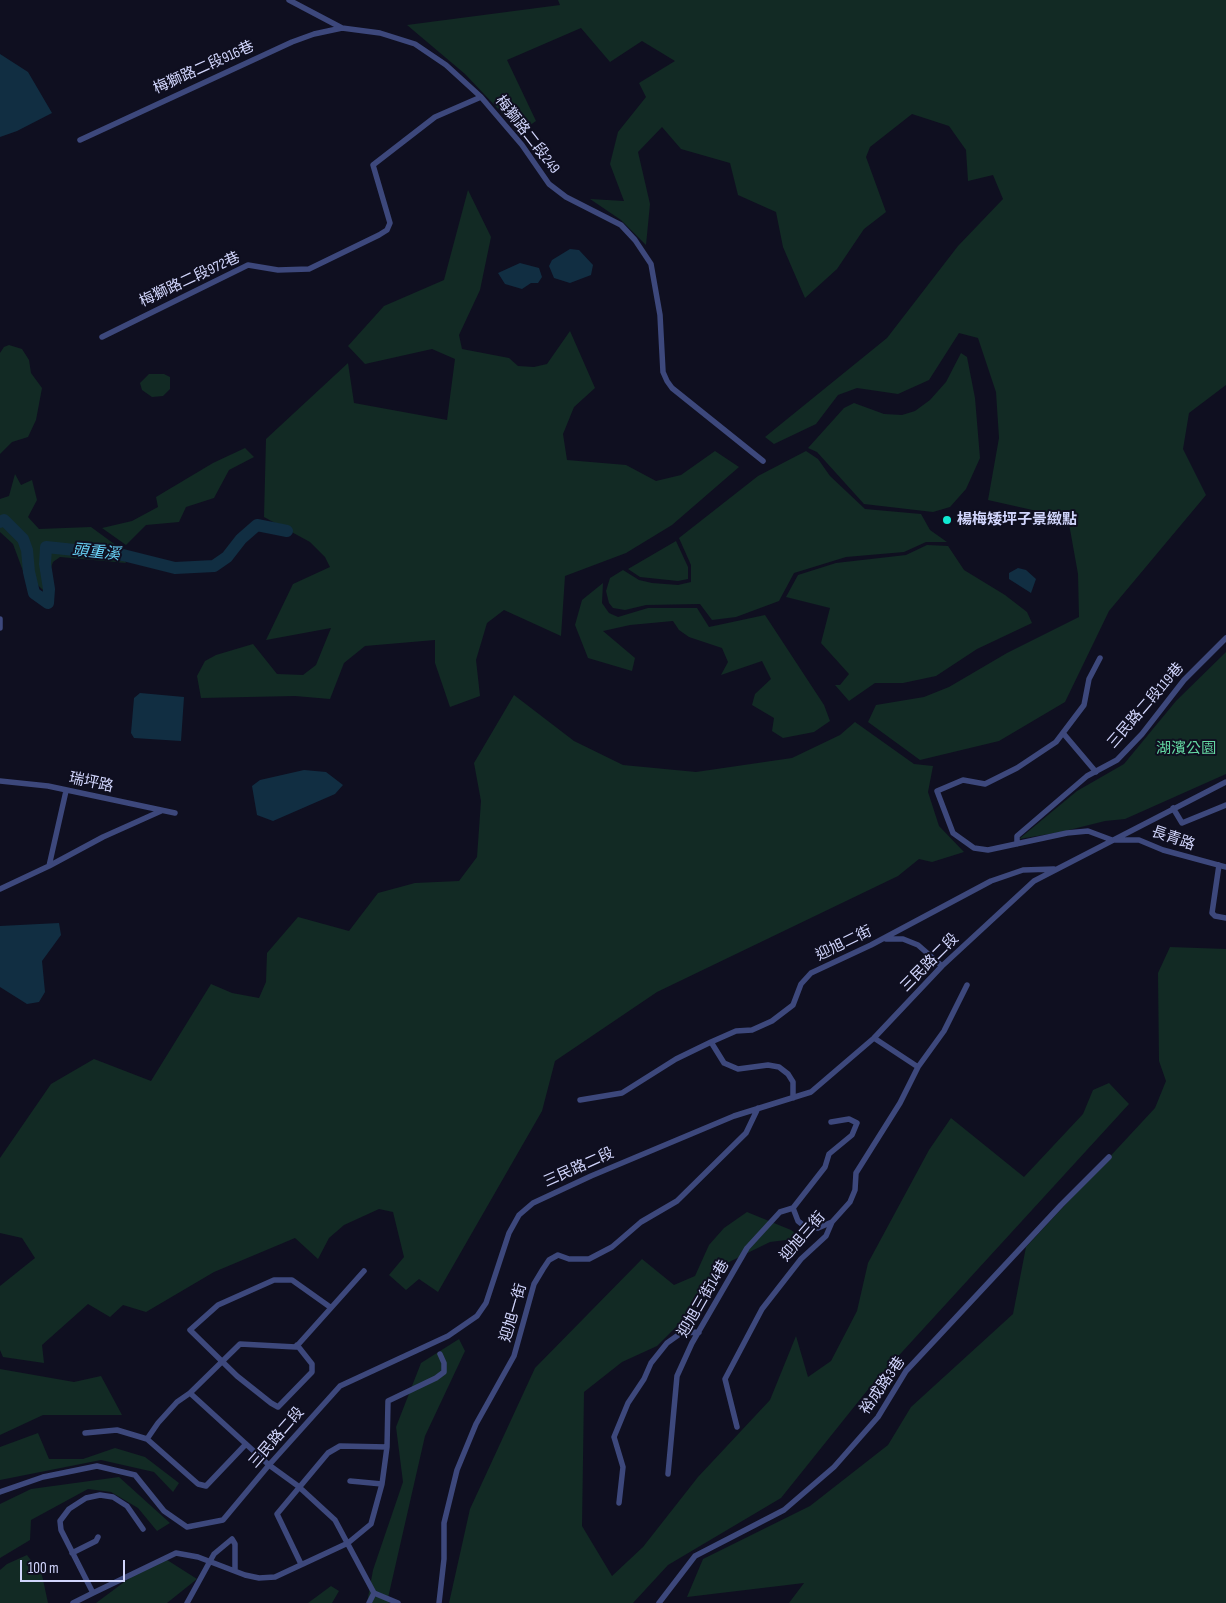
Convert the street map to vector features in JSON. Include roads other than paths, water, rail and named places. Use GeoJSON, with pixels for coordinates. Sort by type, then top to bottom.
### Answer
{"type":"FeatureCollection","features":[{"type":"Feature","properties":{"kind":"street","name":"梅獅路二段249"},"geometry":{"type":"LineString","coordinates":[[289,0],[342,28],[380,33],[415,44],[446,65],[481,97],[522,145],[549,184],[566,197],[621,225],[635,240],[651,264],[660,316],[663,372],[672,388],[763,461]]}},
{"type":"Feature","properties":{"kind":"street","name":"梅獅路二段916巷"},"geometry":{"type":"LineString","coordinates":[[80,140],[292,42],[314,34],[342,28]]}},
{"type":"Feature","properties":{"kind":"street","name":"梅獅路二段972巷"},"geometry":{"type":"LineString","coordinates":[[102,337],[248,265],[278,270],[309,269],[387,230],[390,223],[375,178],[373,166],[436,117],[481,97]]}},
{"type":"Feature","properties":{"kind":"street"},"geometry":{"type":"LineString","coordinates":[[0,620],[0,628]]}},
{"type":"Feature","properties":{"kind":"street","name":"三民路二段119巷"},"geometry":{"type":"LineString","coordinates":[[1017,844],[1017,836],[1096,772],[1117,760],[1142,734],[1184,680],[1226,638]]}},
{"type":"Feature","properties":{"kind":"street"},"geometry":{"type":"LineString","coordinates":[[1100,658],[1090,679],[1084,705],[1064,733],[1039,755],[985,784],[964,780],[937,791],[949,827],[953,833],[974,848],[988,850],[1088,831],[1112,840]]}},
{"type":"Feature","properties":{"kind":"street"},"geometry":{"type":"LineString","coordinates":[[1064,733],[1096,772]]}},
{"type":"Feature","properties":{"kind":"street","name":"瑞坪路"},"geometry":{"type":"LineString","coordinates":[[0,781],[48,786],[175,813]]}},
{"type":"Feature","properties":{"kind":"street","name":"三民路二段"},"geometry":{"type":"LineString","coordinates":[[0,1492],[44,1477],[97,1466],[135,1475],[164,1511],[187,1527],[223,1520],[269,1465],[340,1386],[448,1336],[477,1316],[486,1303],[509,1233],[519,1215],[533,1203],[707,1127],[758,1108],[811,1092],[874,1038],[942,966],[1034,881],[1172,808],[1226,783]]}},
{"type":"Feature","properties":{"kind":"street"},"geometry":{"type":"LineString","coordinates":[[49,866],[66,791]]}},
{"type":"Feature","properties":{"kind":"street"},"geometry":{"type":"LineString","coordinates":[[1172,808],[1182,823],[1226,805]]}},
{"type":"Feature","properties":{"kind":"street"},"geometry":{"type":"LineString","coordinates":[[0,889],[161,810]]}},
{"type":"Feature","properties":{"kind":"street","name":"長青路"},"geometry":{"type":"LineString","coordinates":[[1112,840],[1139,840],[1163,850],[1223,866]]}},
{"type":"Feature","properties":{"kind":"street"},"geometry":{"type":"LineString","coordinates":[[1223,866],[1212,913],[1215,916],[1226,918]]}},
{"type":"Feature","properties":{"kind":"street","name":"迎旭二街"},"geometry":{"type":"LineString","coordinates":[[580,1100],[622,1093],[676,1059],[711,1042],[736,1031],[752,1030],[772,1021],[793,1005],[801,984],[811,974],[884,939],[992,881],[1023,870],[1054,869]]}},
{"type":"Feature","properties":{"kind":"street"},"geometry":{"type":"LineString","coordinates":[[884,939],[903,938],[918,945],[942,966]]}},
{"type":"Feature","properties":{"kind":"street","name":"迎旭三街"},"geometry":{"type":"LineString","coordinates":[[736,1427],[724,1379],[762,1308],[801,1259],[826,1236],[832,1222],[850,1202],[856,1190],[856,1173],[900,1103],[918,1066],[944,1031],[967,985]]}},
{"type":"Feature","properties":{"kind":"street"},"geometry":{"type":"LineString","coordinates":[[874,1038],[918,1066]]}},
{"type":"Feature","properties":{"kind":"street"},"geometry":{"type":"LineString","coordinates":[[711,1042],[724,1063],[738,1069],[768,1065],[779,1067],[794,1082],[793,1098]]}},
{"type":"Feature","properties":{"kind":"street","name":"迎旭一街"},"geometry":{"type":"LineString","coordinates":[[439,1603],[444,1560],[444,1523],[457,1470],[476,1424],[514,1356],[534,1284],[543,1269],[549,1260],[558,1255],[569,1260],[589,1259],[612,1248],[641,1222],[677,1201],[746,1133],[758,1108]]}},
{"type":"Feature","properties":{"kind":"street"},"geometry":{"type":"LineString","coordinates":[[831,1122],[849,1120],[857,1123],[852,1135],[829,1154],[825,1167],[793,1208],[798,1221],[808,1229],[818,1228],[832,1222]]}},
{"type":"Feature","properties":{"kind":"street","name":"裕成路3巷"},"geometry":{"type":"LineString","coordinates":[[659,1603],[695,1556],[784,1510],[834,1467],[878,1417],[906,1371],[1061,1205],[1109,1157]]}},
{"type":"Feature","properties":{"kind":"street","name":"迎旭三街14巷"},"geometry":{"type":"LineString","coordinates":[[668,1474],[677,1376],[699,1332],[747,1248],[780,1212],[793,1208]]}},
{"type":"Feature","properties":{"kind":"street"},"geometry":{"type":"LineString","coordinates":[[297,1345],[364,1271]]}},
{"type":"Feature","properties":{"kind":"street"},"geometry":{"type":"LineString","coordinates":[[297,1345],[312,1364],[312,1372],[278,1407],[270,1403],[237,1376],[190,1330],[226,1301],[274,1280],[292,1280],[330,1307]]}},
{"type":"Feature","properties":{"kind":"street"},"geometry":{"type":"LineString","coordinates":[[619,1503],[623,1467],[614,1437],[628,1403],[644,1379],[651,1363],[667,1343],[681,1333],[699,1332]]}},
{"type":"Feature","properties":{"kind":"street"},"geometry":{"type":"LineString","coordinates":[[147,1439],[164,1416],[240,1344],[297,1345]]}},
{"type":"Feature","properties":{"kind":"street"},"geometry":{"type":"LineString","coordinates":[[73,1603],[176,1553],[198,1557],[259,1578],[276,1577],[348,1543],[370,1524],[382,1484],[387,1447],[388,1401],[436,1378],[444,1372],[444,1363],[440,1354]]}},
{"type":"Feature","properties":{"kind":"street"},"geometry":{"type":"LineString","coordinates":[[190,1392],[269,1465],[298,1486],[335,1520],[374,1593],[398,1603]]}},
{"type":"Feature","properties":{"kind":"street"},"geometry":{"type":"LineString","coordinates":[[85,1433],[117,1430],[147,1439],[198,1484],[206,1486],[246,1444]]}},
{"type":"Feature","properties":{"kind":"street"},"geometry":{"type":"LineString","coordinates":[[301,1564],[277,1514],[298,1486],[328,1453],[340,1446],[387,1447]]}},
{"type":"Feature","properties":{"kind":"street"},"geometry":{"type":"LineString","coordinates":[[350,1481],[382,1484]]}},
{"type":"Feature","properties":{"kind":"street"},"geometry":{"type":"LineString","coordinates":[[94,1593],[61,1530],[60,1521],[69,1509],[86,1498],[100,1495],[113,1497],[127,1506],[142,1529]]}},
{"type":"Feature","properties":{"kind":"street"},"geometry":{"type":"LineString","coordinates":[[72,1553],[96,1541],[98,1537]]}},
{"type":"Feature","properties":{"kind":"street"},"geometry":{"type":"LineString","coordinates":[[187,1603],[214,1554],[232,1539],[235,1544],[235,1570]]}},
{"type":"Feature","properties":{"kind":"street"},"geometry":{"type":"LineString","coordinates":[[369,1603],[374,1593]]}},
{"type":"Feature","properties":{"kind":"water"},"geometry":{"type":"Polygon","coordinates":[[[0,54],[28,72],[52,113],[17,131],[0,137],[0,54]]]}},
{"type":"Feature","properties":{"kind":"water"},"geometry":{"type":"Polygon","coordinates":[[[570,249],[579,250],[593,265],[591,275],[570,283],[554,278],[549,266],[552,260],[570,249]]]}},
{"type":"Feature","properties":{"kind":"water"},"geometry":{"type":"Polygon","coordinates":[[[520,263],[539,268],[542,277],[538,283],[531,283],[522,289],[505,284],[498,273],[520,263]]]}},
{"type":"Feature","properties":{"kind":"water"},"geometry":{"type":"Polygon","coordinates":[[[1018,568],[1026,570],[1036,579],[1031,593],[1009,579],[1009,573],[1018,568]]]}},
{"type":"Feature","properties":{"kind":"water"},"geometry":{"type":"Polygon","coordinates":[[[140,693],[184,697],[181,741],[134,738],[131,733],[134,698],[140,693]]]}},
{"type":"Feature","properties":{"kind":"water"},"geometry":{"type":"Polygon","coordinates":[[[304,770],[326,772],[343,785],[335,794],[273,821],[257,815],[252,786],[260,780],[304,770]]]}},
{"type":"Feature","properties":{"kind":"water"},"geometry":{"type":"Polygon","coordinates":[[[59,923],[61,935],[42,961],[45,992],[39,1002],[27,1004],[0,987],[0,926],[59,923]]]}},
{"type":"Feature","properties":{"kind":"waterway","name":"頭重溪"},"geometry":{"type":"LineString","coordinates":[[0,522],[4,520],[23,539],[27,550],[29,572],[34,593],[48,603],[49,589],[45,564],[46,547],[123,555],[175,568],[214,566],[227,557],[241,539],[257,525],[287,531]]}},
{"type":"Feature","properties":{"kind":"place","name":"楊梅矮坪子景緻點"},"geometry":{"type":"Point","coordinates":[947,520]}},
{"type":"Feature","properties":{"kind":"park label","name":"湖濱公園"},"geometry":{"type":"Point","coordinates":[1186,749]}}]}
